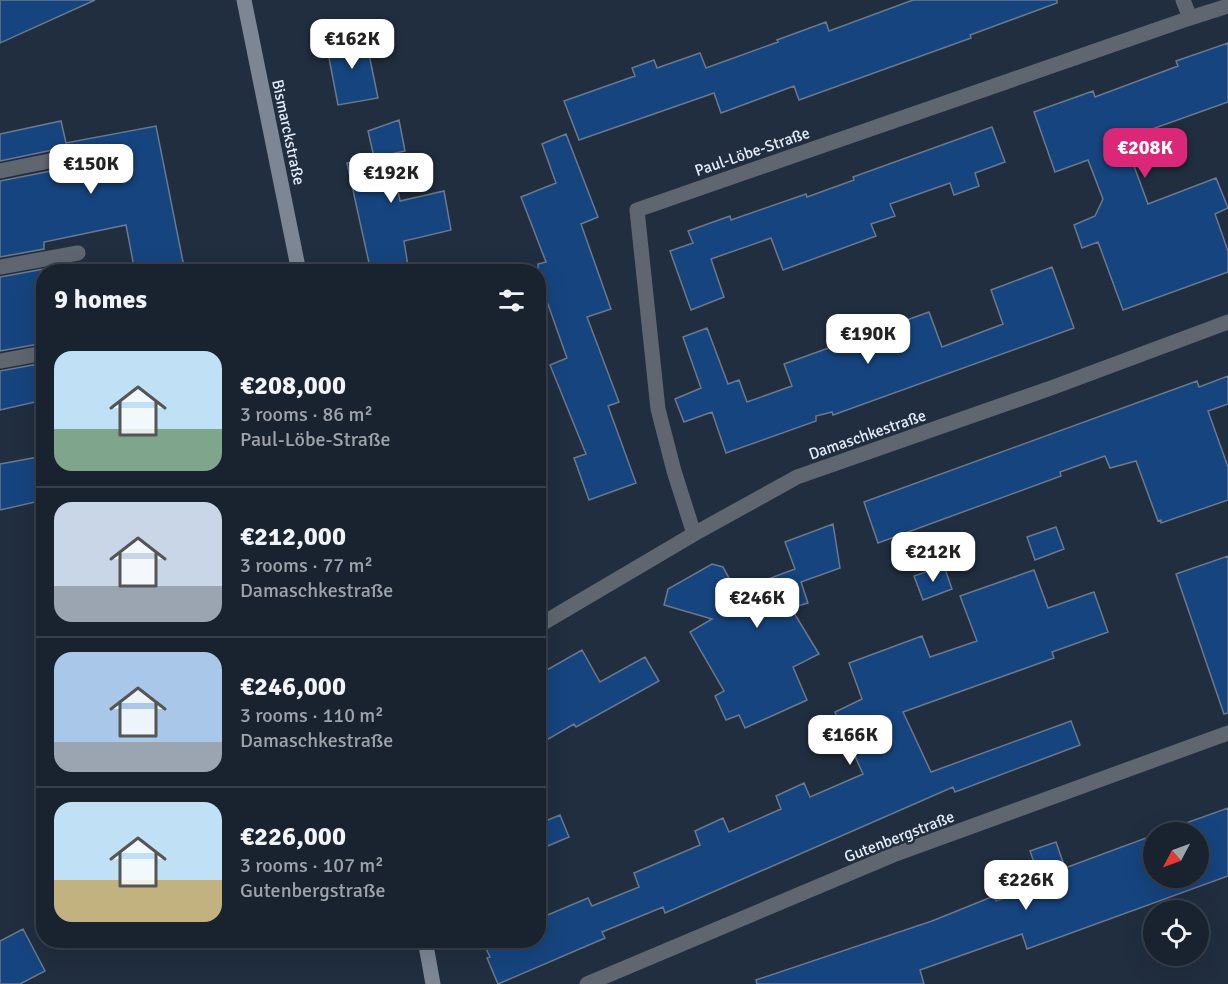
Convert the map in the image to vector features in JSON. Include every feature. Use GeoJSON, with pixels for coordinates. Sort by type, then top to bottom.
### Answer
{"type":"FeatureCollection","features":[{"type":"Feature","properties":{"kind":"main road","name":"Bismarckstraße"},"geometry":{"type":"LineString","coordinates":[[244,0],[297,264]]}},
{"type":"Feature","properties":{"kind":"main road"},"geometry":{"type":"LineString","coordinates":[[426,948],[433,984]]}},
{"type":"Feature","properties":{"kind":"street"},"geometry":{"type":"LineString","coordinates":[[1183,0],[1190,18]]}},
{"type":"Feature","properties":{"kind":"street","name":"Paul-Löbe-Straße"},"geometry":{"type":"LineString","coordinates":[[694,534],[658,409],[638,210],[1228,6]]}},
{"type":"Feature","properties":{"kind":"street"},"geometry":{"type":"LineString","coordinates":[[0,171],[64,158]]}},
{"type":"Feature","properties":{"kind":"street"},"geometry":{"type":"LineString","coordinates":[[0,267],[78,253]]}},
{"type":"Feature","properties":{"kind":"street","name":"Damaschkestraße"},"geometry":{"type":"LineString","coordinates":[[546,621],[694,534],[797,477],[1051,388],[1228,322]]}},
{"type":"Feature","properties":{"kind":"street"},"geometry":{"type":"LineString","coordinates":[[0,360],[36,354]]}},
{"type":"Feature","properties":{"kind":"street","name":"Gutenbergstraße"},"geometry":{"type":"LineString","coordinates":[[587,984],[893,855],[1228,733]]}},
{"type":"Feature","properties":{"kind":"building"},"geometry":{"type":"Polygon","coordinates":[[[0,0],[95,0],[0,43],[0,0]]]}},
{"type":"Feature","properties":{"kind":"building"},"geometry":{"type":"Polygon","coordinates":[[[913,0],[1057,0],[1057,3],[970,35],[971,38],[799,100],[794,86],[721,113],[714,93],[579,140],[564,101],[635,76],[632,68],[654,60],[657,68],[700,53],[706,68],[826,22],[829,31],[913,0]]]}},
{"type":"Feature","properties":{"kind":"building"},"geometry":{"type":"Polygon","coordinates":[[[365,35],[378,98],[338,105],[326,42],[365,35]]]}},
{"type":"Feature","properties":{"kind":"building"},"geometry":{"type":"Polygon","coordinates":[[[1228,43],[1228,102],[1124,139],[1148,204],[1216,178],[1228,208],[1215,214],[1228,251],[1228,272],[1123,310],[1098,242],[1082,248],[1074,225],[1095,216],[1103,199],[1088,160],[1055,172],[1034,112],[1093,91],[1095,97],[1178,66],[1176,61],[1228,43]]]}},
{"type":"Feature","properties":{"kind":"building"},"geometry":{"type":"Polygon","coordinates":[[[399,120],[405,151],[391,154],[400,201],[444,191],[451,230],[404,241],[408,264],[369,264],[347,163],[374,157],[368,131],[399,120]]]}},
{"type":"Feature","properties":{"kind":"building"},"geometry":{"type":"Polygon","coordinates":[[[61,121],[66,143],[156,126],[183,264],[133,264],[126,225],[44,242],[44,249],[0,257],[0,181],[66,168],[71,165],[74,157],[71,151],[62,148],[0,161],[0,134],[61,121]]]}},
{"type":"Feature","properties":{"kind":"building"},"geometry":{"type":"Polygon","coordinates":[[[992,127],[1005,162],[975,173],[979,186],[954,195],[950,183],[890,204],[895,216],[871,224],[876,236],[783,270],[771,238],[711,259],[724,297],[691,310],[670,251],[693,243],[688,231],[730,216],[731,220],[806,194],[807,197],[854,180],[853,177],[992,127]]]}},
{"type":"Feature","properties":{"kind":"building"},"geometry":{"type":"Polygon","coordinates":[[[566,134],[598,217],[581,224],[611,309],[587,317],[619,402],[608,406],[636,483],[589,500],[574,458],[586,454],[550,365],[567,358],[546,299],[546,264],[538,264],[546,262],[521,197],[556,183],[542,144],[566,134]]]}},
{"type":"Feature","properties":{"kind":"building"},"geometry":{"type":"Polygon","coordinates":[[[1052,267],[1074,328],[833,415],[832,412],[816,416],[816,421],[726,453],[712,412],[684,422],[675,399],[701,388],[683,337],[707,328],[728,384],[739,380],[747,402],[792,386],[784,364],[929,312],[942,347],[1003,324],[991,290],[1052,267]]]}},
{"type":"Feature","properties":{"kind":"building"},"geometry":{"type":"Polygon","coordinates":[[[36,270],[36,344],[0,351],[0,277],[36,270]]]}},
{"type":"Feature","properties":{"kind":"building"},"geometry":{"type":"Polygon","coordinates":[[[36,364],[36,402],[0,410],[0,371],[36,364]]]}},
{"type":"Feature","properties":{"kind":"building"},"geometry":{"type":"Polygon","coordinates":[[[1228,376],[1228,404],[1208,411],[1228,467],[1228,500],[1161,523],[1161,520],[1158,521],[1136,461],[1110,468],[1105,456],[1060,472],[1061,476],[878,543],[864,502],[1197,381],[1199,387],[1228,376]]]}},
{"type":"Feature","properties":{"kind":"building"},"geometry":{"type":"Polygon","coordinates":[[[36,457],[36,502],[0,510],[0,464],[36,457]]]}},
{"type":"Feature","properties":{"kind":"building"},"geometry":{"type":"Polygon","coordinates":[[[833,524],[840,568],[801,582],[808,603],[791,608],[819,654],[793,667],[807,700],[745,728],[739,715],[726,720],[715,696],[724,691],[690,632],[712,619],[664,605],[668,589],[712,564],[723,567],[736,591],[795,569],[785,542],[833,524]]]}},
{"type":"Feature","properties":{"kind":"building"},"geometry":{"type":"Polygon","coordinates":[[[1056,527],[1064,549],[1035,560],[1027,537],[1056,527]]]}},
{"type":"Feature","properties":{"kind":"building"},"geometry":{"type":"Polygon","coordinates":[[[1228,556],[1228,713],[1224,714],[1176,574],[1228,556]]]}},
{"type":"Feature","properties":{"kind":"building"},"geometry":{"type":"Polygon","coordinates":[[[944,566],[952,589],[923,600],[914,576],[944,566]]]}},
{"type":"Feature","properties":{"kind":"building"},"geometry":{"type":"Polygon","coordinates":[[[1034,570],[1048,608],[1094,592],[1108,632],[1052,652],[1054,658],[903,712],[931,772],[1071,721],[1080,745],[955,792],[953,787],[665,913],[663,907],[602,932],[605,938],[498,984],[487,958],[490,957],[486,948],[546,948],[546,916],[588,898],[592,906],[639,887],[634,873],[700,845],[695,831],[723,818],[729,832],[781,809],[776,796],[804,783],[810,797],[863,774],[835,712],[862,699],[849,663],[922,636],[930,657],[977,641],[960,596],[1034,570]]]}},
{"type":"Feature","properties":{"kind":"building"},"geometry":{"type":"Polygon","coordinates":[[[582,650],[600,682],[645,657],[659,681],[576,727],[574,724],[546,740],[546,670],[582,650]]]}},
{"type":"Feature","properties":{"kind":"building"},"geometry":{"type":"Polygon","coordinates":[[[1228,808],[1228,876],[1209,883],[1209,822],[1189,822],[1228,808]]]}},
{"type":"Feature","properties":{"kind":"building"},"geometry":{"type":"Polygon","coordinates":[[[560,815],[569,837],[546,847],[546,821],[560,815]]]}},
{"type":"Feature","properties":{"kind":"building"},"geometry":{"type":"Polygon","coordinates":[[[1143,839],[1143,888],[1195,888],[1162,900],[1143,900],[1143,907],[1027,949],[1022,934],[920,970],[924,984],[757,984],[756,980],[932,921],[994,896],[996,901],[1042,885],[1030,851],[1056,842],[1065,868],[1143,839]]]}},
{"type":"Feature","properties":{"kind":"building"},"geometry":{"type":"Polygon","coordinates":[[[23,929],[45,971],[20,984],[0,984],[0,941],[23,929]]]}}]}
